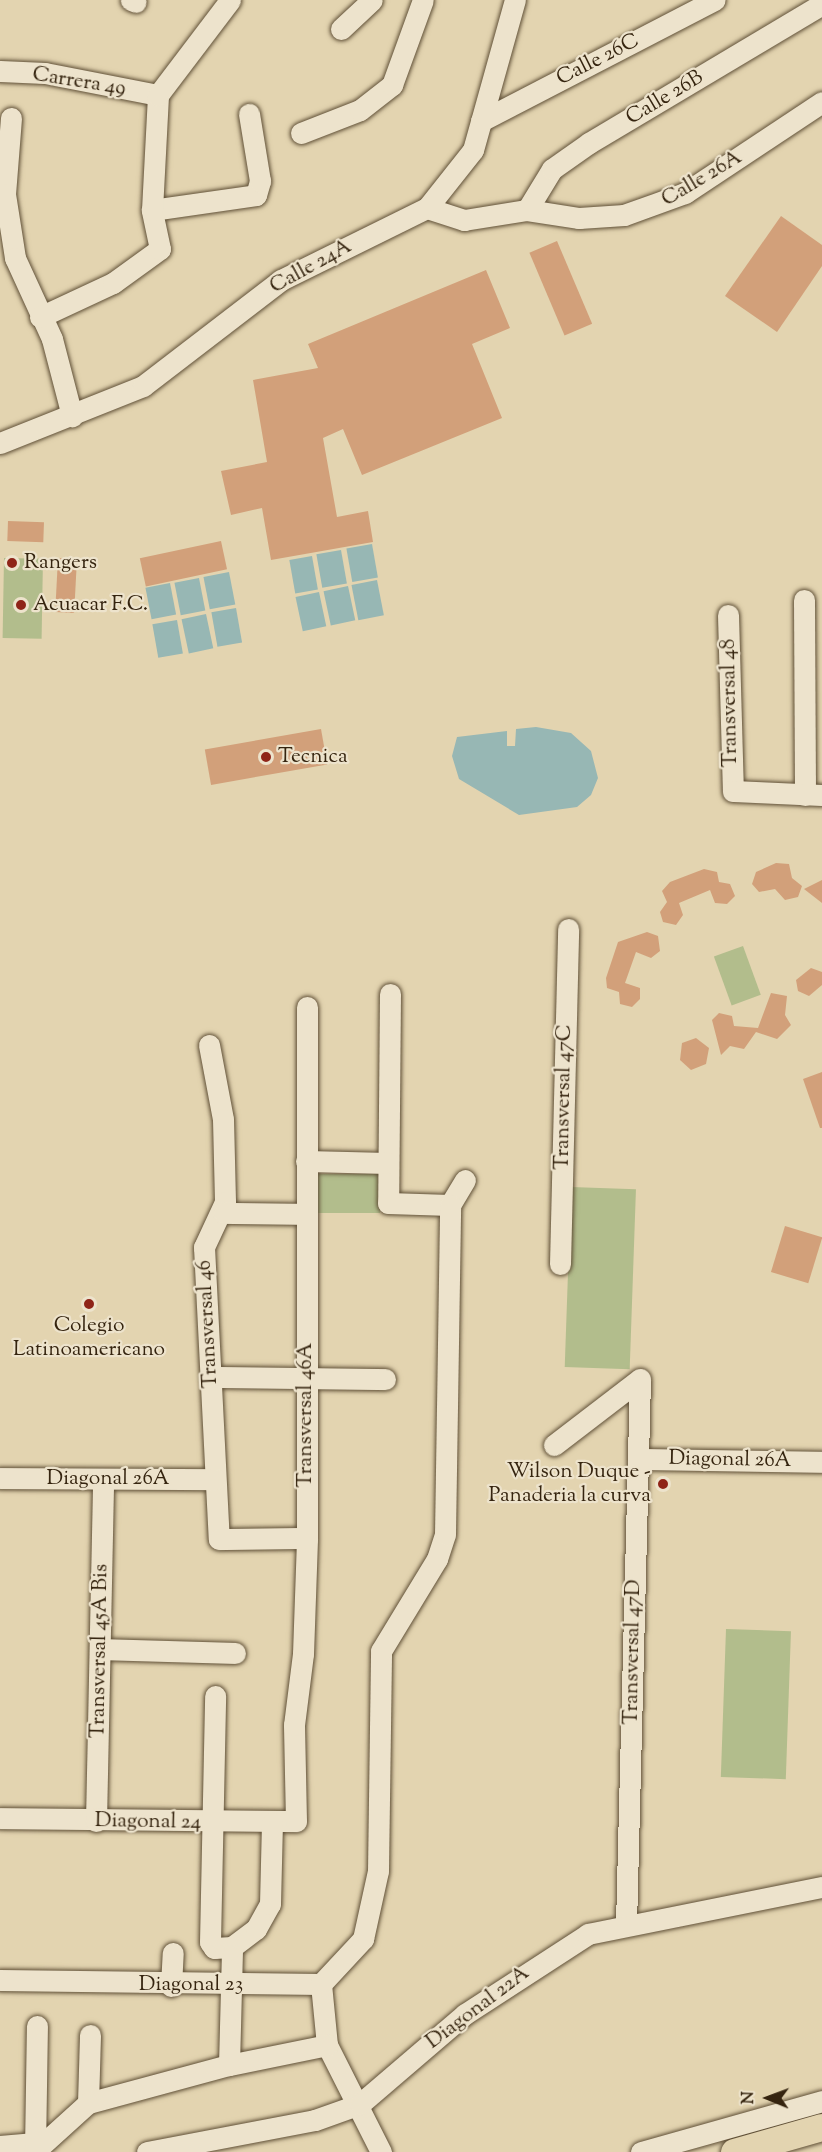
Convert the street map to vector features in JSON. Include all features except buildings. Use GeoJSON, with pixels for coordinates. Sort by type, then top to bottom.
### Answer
{"type":"FeatureCollection","features":[{"type":"Feature","properties":{"kind":"main road"},"geometry":{"type":"LineString","coordinates":[[734,2152],[822,2127]]}},
{"type":"Feature","properties":{"kind":"street"},"geometry":{"type":"LineString","coordinates":[[40,317],[150,262],[160,249],[152,210],[158,95],[230,0]]}},
{"type":"Feature","properties":{"kind":"street"},"geometry":{"type":"LineString","coordinates":[[341,29],[372,0]]}},
{"type":"Feature","properties":{"kind":"street"},"geometry":{"type":"LineString","coordinates":[[302,134],[360,110],[392,86],[423,0]]}},
{"type":"Feature","properties":{"kind":"street","name":"Calle 24A"},"geometry":{"type":"LineString","coordinates":[[0,443],[142,386],[281,280],[427,208],[468,161],[515,0]]}},
{"type":"Feature","properties":{"kind":"street","name":"Calle 26C"},"geometry":{"type":"LineString","coordinates":[[481,121],[714,0]]}},
{"type":"Feature","properties":{"kind":"street","name":"Calle 26B"},"geometry":{"type":"LineString","coordinates":[[527,210],[552,169],[822,4]]}},
{"type":"Feature","properties":{"kind":"street","name":"Carrera 49"},"geometry":{"type":"LineString","coordinates":[[0,71],[45,73],[158,95]]}},
{"type":"Feature","properties":{"kind":"street","name":"Calle 26A"},"geometry":{"type":"LineString","coordinates":[[427,208],[464,220],[527,210],[601,218],[655,206],[685,193],[822,102]]}},
{"type":"Feature","properties":{"kind":"street"},"geometry":{"type":"LineString","coordinates":[[152,210],[256,195],[260,181],[249,114]]}},
{"type":"Feature","properties":{"kind":"street"},"geometry":{"type":"LineString","coordinates":[[11,118],[6,204],[22,283],[52,339],[72,416]]}},
{"type":"Feature","properties":{"kind":"street"},"geometry":{"type":"LineString","coordinates":[[804,600],[814,795]]}},
{"type":"Feature","properties":{"kind":"street","name":"Transversal 48"},"geometry":{"type":"LineString","coordinates":[[728,615],[733,791],[814,795]]}},
{"type":"Feature","properties":{"kind":"street","name":"Transversal 47C"},"geometry":{"type":"LineString","coordinates":[[560,1264],[568,929]]}},
{"type":"Feature","properties":{"kind":"street"},"geometry":{"type":"LineString","coordinates":[[390,994],[388,1203],[450,1205]]}},
{"type":"Feature","properties":{"kind":"street","name":"Transversal 46A"},"geometry":{"type":"LineString","coordinates":[[296,1821],[294,1725],[303,1654],[307,1539],[304,1214],[307,1007]]}},
{"type":"Feature","properties":{"kind":"street"},"geometry":{"type":"LineString","coordinates":[[209,1045],[223,1119],[224,1213],[304,1214]]}},
{"type":"Feature","properties":{"kind":"street"},"geometry":{"type":"LineString","coordinates":[[306,1161],[388,1163]]}},
{"type":"Feature","properties":{"kind":"street"},"geometry":{"type":"LineString","coordinates":[[381,2152],[360,2104],[327,2045],[321,1984],[363,1939],[378,1871],[381,1652],[437,1559],[446,1534],[450,1205],[465,1179]]}},
{"type":"Feature","properties":{"kind":"street","name":"Transversal 46"},"geometry":{"type":"LineString","coordinates":[[224,1213],[204,1247],[219,1539],[307,1539]]}},
{"type":"Feature","properties":{"kind":"street"},"geometry":{"type":"LineString","coordinates":[[211,1377],[385,1379]]}},
{"type":"Feature","properties":{"kind":"street","name":"Transversal 47D"},"geometry":{"type":"LineString","coordinates":[[554,1445],[640,1378],[626,1925]]}},
{"type":"Feature","properties":{"kind":"street","name":"Diagonal 26A"},"geometry":{"type":"LineString","coordinates":[[638,1459],[822,1462]]}},
{"type":"Feature","properties":{"kind":"street","name":"Diagonal 26A"},"geometry":{"type":"LineString","coordinates":[[0,1478],[103,1482],[216,1479]]}},
{"type":"Feature","properties":{"kind":"street","name":"Transversal 45A Bis"},"geometry":{"type":"LineString","coordinates":[[96,1821],[103,1482]]}},
{"type":"Feature","properties":{"kind":"street"},"geometry":{"type":"LineString","coordinates":[[100,1649],[235,1653]]}},
{"type":"Feature","properties":{"kind":"street"},"geometry":{"type":"LineString","coordinates":[[215,1696],[210,1947],[232,1947],[256,1929],[270,1904],[272,1823]]}},
{"type":"Feature","properties":{"kind":"street","name":"Diagonal 24"},"geometry":{"type":"LineString","coordinates":[[0,1818],[212,1823],[296,1821]]}},
{"type":"Feature","properties":{"kind":"street","name":"Diagonal 22A"},"geometry":{"type":"LineString","coordinates":[[147,2152],[315,2120],[360,2104],[513,1978],[588,1934],[822,1887]]}},
{"type":"Feature","properties":{"kind":"street"},"geometry":{"type":"LineString","coordinates":[[230,2065],[232,1947]]}},
{"type":"Feature","properties":{"kind":"street"},"geometry":{"type":"LineString","coordinates":[[171,1986],[173,1953]]}},
{"type":"Feature","properties":{"kind":"street","name":"Diagonal 23"},"geometry":{"type":"LineString","coordinates":[[0,1980],[171,1986],[321,1984]]}},
{"type":"Feature","properties":{"kind":"street"},"geometry":{"type":"LineString","coordinates":[[34,2148],[38,2026]]}},
{"type":"Feature","properties":{"kind":"street"},"geometry":{"type":"LineString","coordinates":[[88,2103],[90,2035]]}},
{"type":"Feature","properties":{"kind":"street"},"geometry":{"type":"LineString","coordinates":[[0,2146],[34,2148],[88,2103],[230,2065],[327,2045]]}},
{"type":"Feature","properties":{"kind":"street"},"geometry":{"type":"LineString","coordinates":[[641,2152],[822,2101]]}},
{"type":"Feature","properties":{"kind":"green space","name":"Acuacar F.C."},"geometry":{"type":"Polygon","coordinates":[[[4,558],[43,559],[42,639],[3,638],[4,558]]]}},
{"type":"Feature","properties":{"kind":"green space"},"geometry":{"type":"Polygon","coordinates":[[[743,946],[761,995],[732,1005],[714,957],[743,946]]]}},
{"type":"Feature","properties":{"kind":"green space"},"geometry":{"type":"Polygon","coordinates":[[[310,1174],[380,1174],[380,1213],[310,1213],[310,1174]]]}},
{"type":"Feature","properties":{"kind":"green space"},"geometry":{"type":"Polygon","coordinates":[[[571,1187],[636,1189],[630,1369],[565,1367],[571,1187]]]}},
{"type":"Feature","properties":{"kind":"green space"},"geometry":{"type":"Polygon","coordinates":[[[726,1629],[791,1631],[786,1779],[721,1777],[726,1629]]]}},
{"type":"Feature","properties":{"kind":"water"},"geometry":{"type":"Polygon","coordinates":[[[372,544],[378,577],[352,582],[346,549],[372,544]]]}},
{"type":"Feature","properties":{"kind":"water"},"geometry":{"type":"Polygon","coordinates":[[[341,550],[347,583],[322,588],[316,554],[341,550]]]}},
{"type":"Feature","properties":{"kind":"water"},"geometry":{"type":"Polygon","coordinates":[[[312,556],[318,589],[295,593],[289,560],[312,556]]]}},
{"type":"Feature","properties":{"kind":"water"},"geometry":{"type":"Polygon","coordinates":[[[229,572],[235,604],[210,609],[203,577],[229,572]]]}},
{"type":"Feature","properties":{"kind":"water"},"geometry":{"type":"Polygon","coordinates":[[[199,578],[205,610],[181,615],[174,583],[199,578]]]}},
{"type":"Feature","properties":{"kind":"water"},"geometry":{"type":"Polygon","coordinates":[[[377,580],[384,615],[358,620],[351,585],[377,580]]]}},
{"type":"Feature","properties":{"kind":"water"},"geometry":{"type":"Polygon","coordinates":[[[170,583],[176,614],[152,619],[145,588],[170,583]]]}},
{"type":"Feature","properties":{"kind":"water"},"geometry":{"type":"Polygon","coordinates":[[[348,586],[355,620],[331,625],[324,591],[348,586]]]}},
{"type":"Feature","properties":{"kind":"water"},"geometry":{"type":"Polygon","coordinates":[[[319,592],[326,626],[303,631],[296,597],[319,592]]]}},
{"type":"Feature","properties":{"kind":"water"},"geometry":{"type":"Polygon","coordinates":[[[236,608],[242,642],[217,647],[211,612],[236,608]]]}},
{"type":"Feature","properties":{"kind":"water"},"geometry":{"type":"Polygon","coordinates":[[[206,614],[213,648],[189,653],[182,619],[206,614]]]}},
{"type":"Feature","properties":{"kind":"water"},"geometry":{"type":"Polygon","coordinates":[[[177,620],[183,653],[158,658],[152,624],[177,620]]]}},
{"type":"Feature","properties":{"kind":"water"},"geometry":{"type":"Polygon","coordinates":[[[536,727],[571,733],[591,751],[598,778],[591,795],[577,807],[519,815],[459,779],[452,756],[457,737],[507,731],[507,746],[515,746],[516,729],[536,727]]]}},
{"type":"Feature","properties":{"kind":"place","name":"Rangers"},"geometry":{"type":"Point","coordinates":[12,563]}},
{"type":"Feature","properties":{"kind":"place","name":"Acuacar F.C."},"geometry":{"type":"Point","coordinates":[21,605]}},
{"type":"Feature","properties":{"kind":"place","name":"Tecnica"},"geometry":{"type":"Point","coordinates":[266,757]}},
{"type":"Feature","properties":{"kind":"place","name":"Colegio Latinoamericano"},"geometry":{"type":"Point","coordinates":[89,1304]}},
{"type":"Feature","properties":{"kind":"place","name":"Wilson Duque - Panaderia la curva"},"geometry":{"type":"Point","coordinates":[663,1484]}}]}
